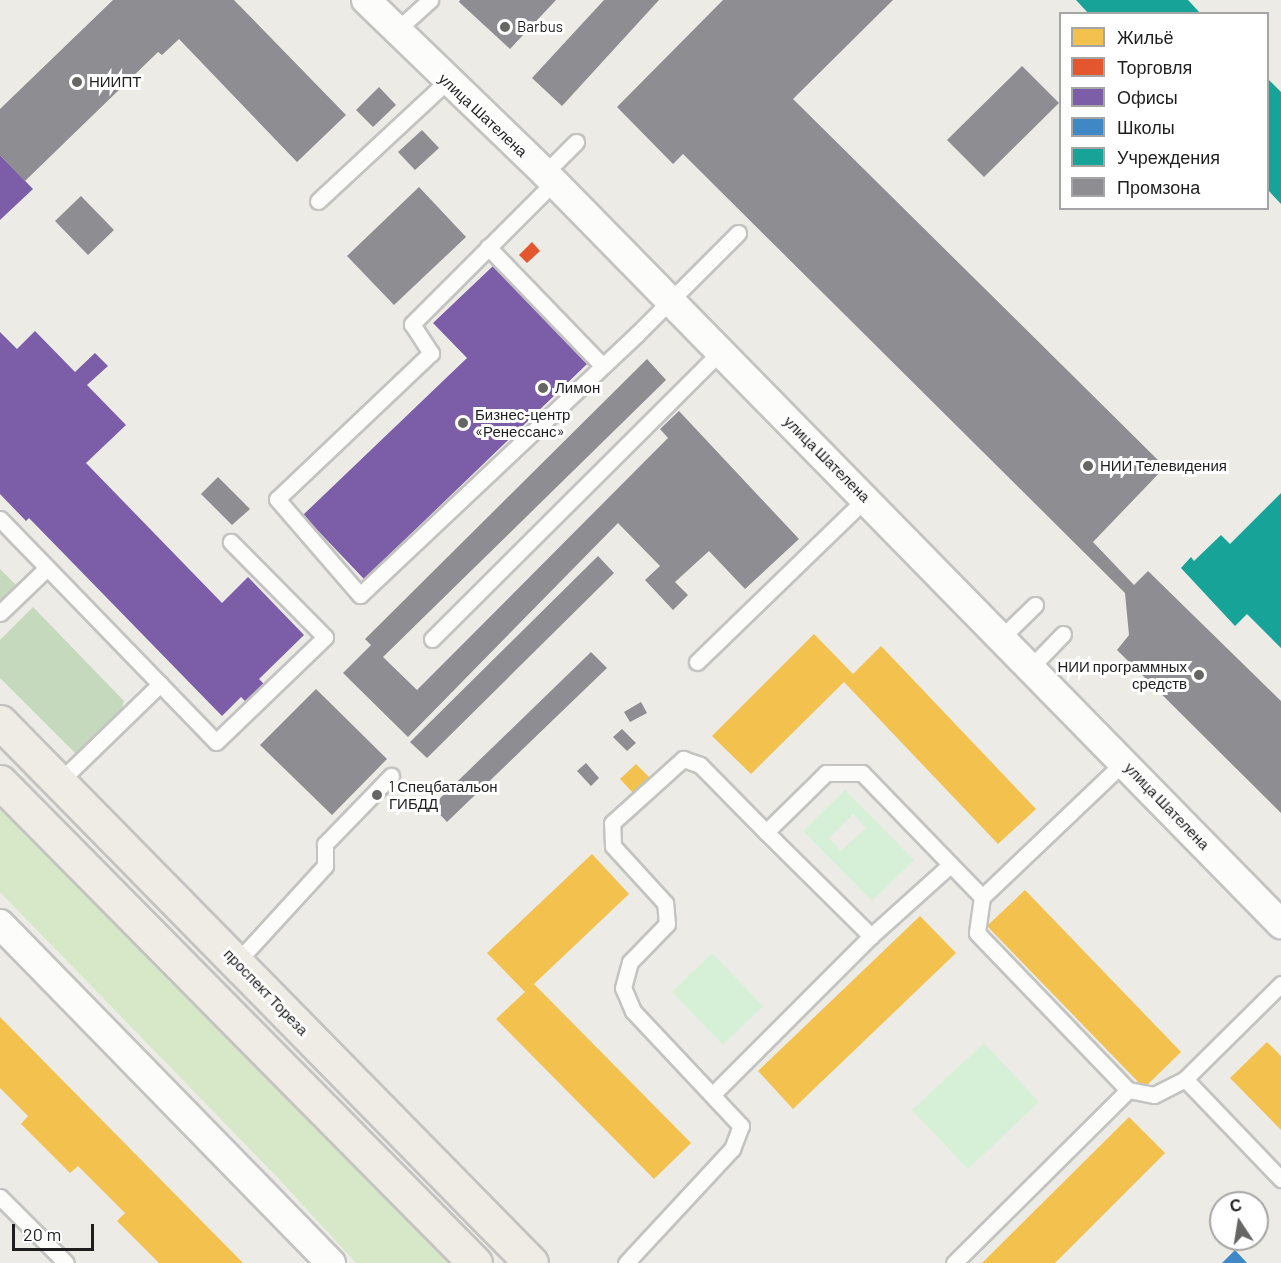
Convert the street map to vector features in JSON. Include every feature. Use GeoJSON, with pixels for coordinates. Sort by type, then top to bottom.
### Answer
{"type":"FeatureCollection","features":[{"type":"Feature","properties":{"kind":"main road","name":"проспект Тореза"},"geometry":{"type":"LineString","coordinates":[[0,722],[531,1263]]}},
{"type":"Feature","properties":{"kind":"main road"},"geometry":{"type":"LineString","coordinates":[[0,783],[475,1263]]}},
{"type":"Feature","properties":{"kind":"street","name":"улица Шателена"},"geometry":{"type":"LineString","coordinates":[[366,0],[447,81],[550,177],[1281,924]]}},
{"type":"Feature","properties":{"kind":"street"},"geometry":{"type":"LineString","coordinates":[[0,924],[331,1263]]}},
{"type":"Feature","properties":{"kind":"lane"},"geometry":{"type":"LineString","coordinates":[[397,30],[430,0]]}},
{"type":"Feature","properties":{"kind":"lane"},"geometry":{"type":"LineString","coordinates":[[318,201],[447,81]]}},
{"type":"Feature","properties":{"kind":"lane"},"geometry":{"type":"LineString","coordinates":[[576,142],[550,177],[488,247],[412,324],[431,353],[277,499],[360,595],[603,366],[738,233]]}},
{"type":"Feature","properties":{"kind":"lane"},"geometry":{"type":"LineString","coordinates":[[488,247],[603,366]]}},
{"type":"Feature","properties":{"kind":"lane"},"geometry":{"type":"LineString","coordinates":[[432,639],[721,351]]}},
{"type":"Feature","properties":{"kind":"lane"},"geometry":{"type":"LineString","coordinates":[[697,662],[866,498]]}},
{"type":"Feature","properties":{"kind":"lane"},"geometry":{"type":"LineString","coordinates":[[0,519],[216,742],[325,636],[231,542]]}},
{"type":"Feature","properties":{"kind":"lane"},"geometry":{"type":"LineString","coordinates":[[0,613],[47,568]]}},
{"type":"Feature","properties":{"kind":"lane"},"geometry":{"type":"LineString","coordinates":[[1002,637],[1035,606]]}},
{"type":"Feature","properties":{"kind":"lane"},"geometry":{"type":"LineString","coordinates":[[1031,667],[1064,634]]}},
{"type":"Feature","properties":{"kind":"lane"},"geometry":{"type":"LineString","coordinates":[[59,782],[160,684]]}},
{"type":"Feature","properties":{"kind":"lane"},"geometry":{"type":"LineString","coordinates":[[627,1263],[732,1149],[741,1126],[633,1011],[623,988],[630,962],[668,924],[665,903],[613,846],[612,823],[683,759],[700,765],[871,936]]}},
{"type":"Feature","properties":{"kind":"lane"},"geometry":{"type":"LineString","coordinates":[[1124,762],[981,897],[977,933],[1128,1090],[1154,1095],[1185,1079],[1281,984]]}},
{"type":"Feature","properties":{"kind":"lane"},"geometry":{"type":"LineString","coordinates":[[766,832],[826,772],[862,773],[981,897]]}},
{"type":"Feature","properties":{"kind":"lane"},"geometry":{"type":"LineString","coordinates":[[236,963],[325,866],[325,844],[391,776]]}},
{"type":"Feature","properties":{"kind":"lane"},"geometry":{"type":"LineString","coordinates":[[713,1094],[871,936],[950,865]]}},
{"type":"Feature","properties":{"kind":"lane"},"geometry":{"type":"LineString","coordinates":[[1185,1079],[1281,1179]]}},
{"type":"Feature","properties":{"kind":"lane"},"geometry":{"type":"LineString","coordinates":[[954,1263],[1128,1090]]}},
{"type":"Feature","properties":{"kind":"lane"},"geometry":{"type":"LineString","coordinates":[[0,1197],[66,1263]]}},
{"type":"Feature","properties":{"kind":"green space"},"geometry":{"type":"Polygon","coordinates":[[[0,569],[17,586],[0,602],[0,569]]]}},
{"type":"Feature","properties":{"kind":"green space"},"geometry":{"type":"Polygon","coordinates":[[[33,607],[124,701],[121,711],[76,754],[0,678],[0,640],[33,607]]]}},
{"type":"Feature","properties":{"kind":"green space"},"geometry":{"type":"Polygon","coordinates":[[[845,790],[914,860],[872,901],[803,831],[845,790]],[[853,814],[829,838],[841,851],[866,828],[853,814]]]}},
{"type":"Feature","properties":{"kind":"green space"},"geometry":{"type":"Polygon","coordinates":[[[0,804],[452,1263],[356,1263],[279,1179],[0,892],[0,804]]]}},
{"type":"Feature","properties":{"kind":"green space"},"geometry":{"type":"Polygon","coordinates":[[[712,953],[763,1006],[723,1045],[672,992],[712,953]]]}},
{"type":"Feature","properties":{"kind":"green space"},"geometry":{"type":"Polygon","coordinates":[[[984,1043],[1039,1102],[968,1169],[912,1110],[984,1043]]]}},
{"type":"Feature","properties":{"kind":"building: Жильё"},"geometry":{"type":"Polygon","coordinates":[[[814,634],[853,674],[881,646],[1036,809],[998,844],[844,682],[751,774],[712,736],[814,634]]]}},
{"type":"Feature","properties":{"kind":"building: Жильё"},"geometry":{"type":"Polygon","coordinates":[[[636,764],[651,779],[634,794],[620,779],[636,764]]]}},
{"type":"Feature","properties":{"kind":"building: Жильё"},"geometry":{"type":"Polygon","coordinates":[[[592,854],[629,894],[534,984],[691,1143],[654,1179],[496,1019],[525,992],[487,953],[592,854]]]}},
{"type":"Feature","properties":{"kind":"building: Жильё"},"geometry":{"type":"Polygon","coordinates":[[[1025,890],[1181,1052],[1144,1088],[987,926],[1025,890]]]}},
{"type":"Feature","properties":{"kind":"building: Жильё"},"geometry":{"type":"Polygon","coordinates":[[[920,916],[956,953],[793,1109],[758,1071],[920,916]]]}},
{"type":"Feature","properties":{"kind":"building: Жильё"},"geometry":{"type":"Polygon","coordinates":[[[0,1017],[243,1263],[159,1263],[117,1221],[125,1213],[78,1166],[70,1173],[21,1124],[28,1116],[0,1088],[0,1017]]]}},
{"type":"Feature","properties":{"kind":"building: Жильё"},"geometry":{"type":"Polygon","coordinates":[[[1267,1042],[1281,1056],[1281,1130],[1230,1078],[1267,1042]]]}},
{"type":"Feature","properties":{"kind":"building: Жильё"},"geometry":{"type":"Polygon","coordinates":[[[1129,1117],[1165,1153],[1055,1263],[982,1263],[1129,1117]]]}},
{"type":"Feature","properties":{"kind":"building: Торговля"},"geometry":{"type":"Polygon","coordinates":[[[532,242],[540,251],[527,263],[519,255],[532,242]]]}},
{"type":"Feature","properties":{"kind":"building: Офисы"},"geometry":{"type":"Polygon","coordinates":[[[0,155],[33,189],[0,220],[0,155]]]}},
{"type":"Feature","properties":{"kind":"building: Офисы","name":"Бизнес-центр «Ренессанс»"},"geometry":{"type":"Polygon","coordinates":[[[493,266],[587,364],[364,579],[303,515],[467,358],[433,323],[493,266]]]}},
{"type":"Feature","properties":{"kind":"building: Офисы"},"geometry":{"type":"Polygon","coordinates":[[[35,331],[75,372],[95,353],[108,366],[87,385],[126,425],[86,463],[222,603],[248,577],[304,635],[259,679],[265,685],[247,703],[241,697],[222,716],[29,518],[26,521],[0,494],[0,332],[17,349],[35,331]]]}},
{"type":"Feature","properties":{"kind":"building: Школы"},"geometry":{"type":"Polygon","coordinates":[[[1236,1251],[1247,1263],[1222,1263],[1236,1251]]]}},
{"type":"Feature","properties":{"kind":"building: Учреждения"},"geometry":{"type":"Polygon","coordinates":[[[1076,0],[1188,0],[1199,12],[1087,12],[1076,0]]]}},
{"type":"Feature","properties":{"kind":"building: Учреждения"},"geometry":{"type":"Polygon","coordinates":[[[1269,80],[1281,92],[1281,204],[1269,191],[1269,80]]]}},
{"type":"Feature","properties":{"kind":"building: Учреждения"},"geometry":{"type":"Polygon","coordinates":[[[1281,493],[1281,648],[1247,614],[1235,626],[1181,568],[1191,557],[1194,561],[1221,535],[1230,544],[1281,493]]]}},
{"type":"Feature","properties":{"kind":"building: Промзона","name":"НИИПТ"},"geometry":{"type":"Polygon","coordinates":[[[113,0],[234,0],[346,115],[297,162],[179,39],[162,55],[158,52],[25,181],[0,155],[0,109],[113,0]]]}},
{"type":"Feature","properties":{"kind":"building: Промзона"},"geometry":{"type":"Polygon","coordinates":[[[460,0],[556,0],[510,49],[459,2],[460,0]]]}},
{"type":"Feature","properties":{"kind":"building: Промзона"},"geometry":{"type":"Polygon","coordinates":[[[604,0],[659,0],[562,106],[532,78],[604,0]]]}},
{"type":"Feature","properties":{"kind":"building: Промзона"},"geometry":{"type":"Polygon","coordinates":[[[723,0],[893,0],[793,99],[1165,467],[1093,542],[1134,585],[1148,571],[1281,701],[1281,813],[1117,650],[1129,635],[1125,593],[683,154],[673,164],[617,107],[723,0]]]}},
{"type":"Feature","properties":{"kind":"building: Промзона"},"geometry":{"type":"Polygon","coordinates":[[[1022,66],[1059,103],[984,177],[947,140],[1022,66]]]}},
{"type":"Feature","properties":{"kind":"building: Промзона"},"geometry":{"type":"Polygon","coordinates":[[[379,87],[396,105],[373,127],[356,110],[379,87]]]}},
{"type":"Feature","properties":{"kind":"building: Промзона"},"geometry":{"type":"Polygon","coordinates":[[[422,130],[439,148],[415,170],[398,152],[422,130]]]}},
{"type":"Feature","properties":{"kind":"building: Промзона"},"geometry":{"type":"Polygon","coordinates":[[[419,187],[466,237],[394,305],[347,256],[419,187]]]}},
{"type":"Feature","properties":{"kind":"building: Промзона"},"geometry":{"type":"Polygon","coordinates":[[[81,196],[114,230],[88,255],[55,221],[81,196]]]}},
{"type":"Feature","properties":{"kind":"building: Промзона"},"geometry":{"type":"Polygon","coordinates":[[[647,359],[666,380],[383,657],[417,690],[668,438],[660,429],[679,411],[799,539],[745,589],[709,551],[675,582],[688,595],[673,610],[645,580],[660,566],[618,523],[408,737],[343,673],[371,645],[365,639],[647,359]]]}},
{"type":"Feature","properties":{"kind":"building: Промзона"},"geometry":{"type":"Polygon","coordinates":[[[218,477],[250,509],[232,525],[201,494],[218,477]]]}},
{"type":"Feature","properties":{"kind":"building: Промзона"},"geometry":{"type":"Polygon","coordinates":[[[598,556],[614,573],[427,758],[410,742],[598,556]]]}},
{"type":"Feature","properties":{"kind":"building: Промзона"},"geometry":{"type":"Polygon","coordinates":[[[591,652],[607,668],[447,822],[432,806],[591,652]]]}},
{"type":"Feature","properties":{"kind":"building: Промзона"},"geometry":{"type":"Polygon","coordinates":[[[316,689],[387,759],[332,815],[260,745],[316,689]]]}},
{"type":"Feature","properties":{"kind":"building: Промзона"},"geometry":{"type":"Polygon","coordinates":[[[641,702],[647,713],[630,722],[624,712],[641,702]]]}},
{"type":"Feature","properties":{"kind":"building: Промзона"},"geometry":{"type":"Polygon","coordinates":[[[622,729],[636,743],[627,751],[613,737],[622,729]]]}},
{"type":"Feature","properties":{"kind":"building: Промзона"},"geometry":{"type":"Polygon","coordinates":[[[586,763],[599,778],[591,786],[577,771],[586,763]]]}},
{"type":"Feature","properties":{"kind":"place","name":"Barbus"},"geometry":{"type":"Point","coordinates":[505,27]}},
{"type":"Feature","properties":{"kind":"place","name":"НИИПТ"},"geometry":{"type":"Point","coordinates":[77,82]}},
{"type":"Feature","properties":{"kind":"place","name":"Лимон"},"geometry":{"type":"Point","coordinates":[543,388]}},
{"type":"Feature","properties":{"kind":"place","name":"Бизнес-центр «Ренессанс»"},"geometry":{"type":"Point","coordinates":[463,423]}},
{"type":"Feature","properties":{"kind":"place","name":"НИИ Телевидения"},"geometry":{"type":"Point","coordinates":[1088,466]}},
{"type":"Feature","properties":{"kind":"place","name":"НИИ программных средств"},"geometry":{"type":"Point","coordinates":[1199,675]}},
{"type":"Feature","properties":{"kind":"place","name":"1 Спецбатальон ГИБДД"},"geometry":{"type":"Point","coordinates":[377,795]}}]}
